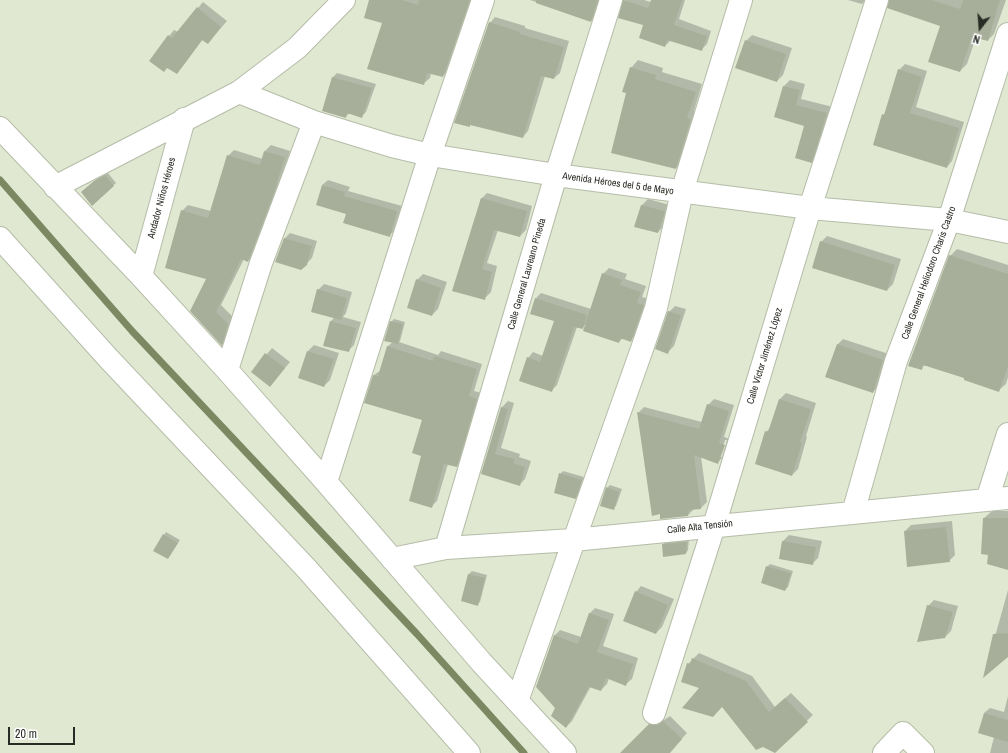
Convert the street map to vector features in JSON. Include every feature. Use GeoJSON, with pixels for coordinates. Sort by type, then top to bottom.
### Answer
{"type":"FeatureCollection","features":[{"type":"Feature","properties":{"kind":"street"},"geometry":{"type":"LineString","coordinates":[[55,187],[238,92],[297,48],[344,0]]}},
{"type":"Feature","properties":{"kind":"street"},"geometry":{"type":"LineString","coordinates":[[326,482],[430,155],[483,0]]}},
{"type":"Feature","properties":{"kind":"street","name":"Calle General Laureano Pineda"},"geometry":{"type":"LineString","coordinates":[[446,548],[556,175],[611,0]]}},
{"type":"Feature","properties":{"kind":"street"},"geometry":{"type":"LineString","coordinates":[[517,701],[656,308],[682,192],[741,0]]}},
{"type":"Feature","properties":{"kind":"street","name":"Calle Víctor Jiménez López"},"geometry":{"type":"LineString","coordinates":[[654,713],[714,526],[810,208],[877,0]]}},
{"type":"Feature","properties":{"kind":"street","name":"Calle General Heliodoro Charis Castro"},"geometry":{"type":"LineString","coordinates":[[853,513],[896,361],[949,220],[1008,34]]}},
{"type":"Feature","properties":{"kind":"street","name":"Avenida Héroes del 5 de Mayo"},"geometry":{"type":"LineString","coordinates":[[238,92],[314,122],[392,146],[430,155],[556,175],[682,192],[810,208],[949,220],[1008,232]]}},
{"type":"Feature","properties":{"kind":"street","name":"Andador Niños Héroes"},"geometry":{"type":"LineString","coordinates":[[140,276],[184,120]]}},
{"type":"Feature","properties":{"kind":"street"},"geometry":{"type":"LineString","coordinates":[[227,370],[261,263],[314,122]]}},
{"type":"Feature","properties":{"kind":"street"},"geometry":{"type":"LineString","coordinates":[[0,128],[227,370],[482,663],[565,753]]}},
{"type":"Feature","properties":{"kind":"street"},"geometry":{"type":"LineString","coordinates":[[0,238],[109,359],[306,568],[469,753]]}},
{"type":"Feature","properties":{"kind":"street"},"geometry":{"type":"LineString","coordinates":[[987,500],[1008,434]]}},
{"type":"Feature","properties":{"kind":"street","name":"Calle Alta Tensión"},"geometry":{"type":"LineString","coordinates":[[392,559],[446,548],[573,540],[1008,498]]}},
{"type":"Feature","properties":{"kind":"street"},"geometry":{"type":"LineString","coordinates":[[884,753],[903,733],[923,753]]}},
{"type":"Feature","properties":{"kind":"building"},"geometry":{"type":"Polygon","coordinates":[[[369,0],[402,0],[418,5],[419,0],[470,0],[443,77],[427,73],[424,85],[367,69],[382,23],[364,18],[369,0]]]}},
{"type":"Feature","properties":{"kind":"building"},"geometry":{"type":"Polygon","coordinates":[[[536,0],[598,0],[591,22],[536,3],[536,0]]]}},
{"type":"Feature","properties":{"kind":"building"},"geometry":{"type":"Polygon","coordinates":[[[623,0],[648,8],[651,0],[682,0],[674,25],[707,36],[702,51],[667,40],[665,47],[639,38],[643,25],[618,18],[623,0]]]}},
{"type":"Feature","properties":{"kind":"building"},"geometry":{"type":"Polygon","coordinates":[[[889,0],[932,0],[960,9],[963,0],[1000,0],[988,41],[972,37],[960,72],[928,62],[940,26],[887,8],[889,0]]]}},
{"type":"Feature","properties":{"kind":"building"},"geometry":{"type":"Polygon","coordinates":[[[197,7],[221,27],[208,44],[202,40],[177,74],[167,68],[164,72],[149,61],[168,35],[172,38],[197,7]]]}},
{"type":"Feature","properties":{"kind":"building"},"geometry":{"type":"Polygon","coordinates":[[[489,22],[520,32],[520,34],[564,47],[554,79],[541,76],[523,138],[470,125],[470,127],[454,123],[489,22]]]}},
{"type":"Feature","properties":{"kind":"building"},"geometry":{"type":"Polygon","coordinates":[[[745,40],[786,54],[777,82],[735,68],[745,40]]]}},
{"type":"Feature","properties":{"kind":"building"},"geometry":{"type":"Polygon","coordinates":[[[630,67],[656,75],[655,79],[696,92],[687,118],[691,119],[676,169],[611,153],[626,93],[622,92],[630,67]]]}},
{"type":"Feature","properties":{"kind":"building"},"geometry":{"type":"Polygon","coordinates":[[[898,69],[922,77],[910,113],[959,128],[947,168],[873,145],[898,69]]]}},
{"type":"Feature","properties":{"kind":"building"},"geometry":{"type":"Polygon","coordinates":[[[332,77],[372,88],[362,118],[347,113],[346,118],[322,111],[332,77]]]}},
{"type":"Feature","properties":{"kind":"building"},"geometry":{"type":"Polygon","coordinates":[[[783,86],[800,90],[796,105],[827,113],[812,163],[795,158],[804,126],[774,117],[783,86]]]}},
{"type":"Feature","properties":{"kind":"building"},"geometry":{"type":"Polygon","coordinates":[[[264,151],[285,157],[272,199],[248,262],[241,259],[216,312],[228,324],[222,346],[190,311],[206,279],[165,268],[181,210],[208,218],[227,155],[260,165],[264,151]]]}},
{"type":"Feature","properties":{"kind":"building"},"geometry":{"type":"Polygon","coordinates":[[[105,175],[114,186],[92,206],[81,192],[94,181],[105,175]]]}},
{"type":"Feature","properties":{"kind":"building"},"geometry":{"type":"Polygon","coordinates":[[[322,185],[345,192],[344,196],[397,211],[390,237],[343,223],[346,214],[316,205],[322,185]]]}},
{"type":"Feature","properties":{"kind":"building"},"geometry":{"type":"Polygon","coordinates":[[[481,198],[527,211],[520,237],[494,230],[482,269],[492,272],[485,300],[452,291],[481,198]]]}},
{"type":"Feature","properties":{"kind":"building"},"geometry":{"type":"Polygon","coordinates":[[[641,205],[665,211],[658,233],[634,227],[641,205]]]}},
{"type":"Feature","properties":{"kind":"building"},"geometry":{"type":"Polygon","coordinates":[[[284,238],[312,246],[307,265],[301,270],[275,262],[284,238]]]}},
{"type":"Feature","properties":{"kind":"building"},"geometry":{"type":"Polygon","coordinates":[[[820,241],[895,265],[887,291],[812,268],[820,241]]]}},
{"type":"Feature","properties":{"kind":"building"},"geometry":{"type":"Polygon","coordinates":[[[949,255],[1008,274],[1008,366],[999,392],[964,380],[964,378],[923,365],[922,370],[908,366],[949,255]]]}},
{"type":"Feature","properties":{"kind":"building"},"geometry":{"type":"Polygon","coordinates":[[[602,273],[622,280],[620,285],[641,292],[637,303],[644,305],[631,342],[620,338],[619,343],[583,331],[602,273]]]}},
{"type":"Feature","properties":{"kind":"building"},"geometry":{"type":"Polygon","coordinates":[[[416,279],[441,288],[432,316],[407,308],[416,279]]]}},
{"type":"Feature","properties":{"kind":"building"},"geometry":{"type":"Polygon","coordinates":[[[317,289],[347,298],[341,320],[311,312],[317,289]]]}},
{"type":"Feature","properties":{"kind":"building"},"geometry":{"type":"Polygon","coordinates":[[[535,298],[587,315],[583,329],[574,327],[552,392],[519,381],[527,357],[540,362],[554,321],[530,314],[535,298]]]}},
{"type":"Feature","properties":{"kind":"building"},"geometry":{"type":"Polygon","coordinates":[[[668,311],[681,315],[668,354],[655,349],[668,311]]]}},
{"type":"Feature","properties":{"kind":"building"},"geometry":{"type":"Polygon","coordinates":[[[330,321],[356,328],[349,352],[323,346],[330,321]]]}},
{"type":"Feature","properties":{"kind":"building"},"geometry":{"type":"Polygon","coordinates":[[[390,321],[403,324],[398,344],[384,341],[390,321]]]}},
{"type":"Feature","properties":{"kind":"building"},"geometry":{"type":"Polygon","coordinates":[[[837,344],[883,360],[873,393],[825,377],[837,344]]]}},
{"type":"Feature","properties":{"kind":"building"},"geometry":{"type":"Polygon","coordinates":[[[387,346],[433,361],[434,356],[477,369],[469,396],[477,399],[457,467],[444,464],[432,508],[409,501],[421,456],[412,453],[422,420],[364,403],[373,375],[378,376],[387,346]]]}},
{"type":"Feature","properties":{"kind":"building"},"geometry":{"type":"Polygon","coordinates":[[[307,351],[334,359],[324,387],[298,378],[307,351]]]}},
{"type":"Feature","properties":{"kind":"building"},"geometry":{"type":"Polygon","coordinates":[[[265,353],[285,368],[270,387],[251,372],[265,353]]]}},
{"type":"Feature","properties":{"kind":"building"},"geometry":{"type":"Polygon","coordinates":[[[779,399],[811,409],[800,442],[802,443],[792,476],[755,464],[765,431],[768,432],[779,399]]]}},
{"type":"Feature","properties":{"kind":"building"},"geometry":{"type":"Polygon","coordinates":[[[707,404],[729,411],[719,443],[725,445],[718,464],[694,455],[701,509],[689,510],[688,516],[660,519],[660,514],[652,516],[637,412],[699,429],[707,404]]]}},
{"type":"Feature","properties":{"kind":"building"},"geometry":{"type":"Polygon","coordinates":[[[501,407],[508,409],[495,454],[515,459],[513,463],[525,467],[520,486],[481,474],[501,407]]]}},
{"type":"Feature","properties":{"kind":"building"},"geometry":{"type":"Polygon","coordinates":[[[559,473],[582,480],[576,499],[554,493],[559,473]]]}},
{"type":"Feature","properties":{"kind":"building"},"geometry":{"type":"Polygon","coordinates":[[[606,487],[619,492],[614,510],[600,506],[606,487]]]}},
{"type":"Feature","properties":{"kind":"building"},"geometry":{"type":"Polygon","coordinates":[[[983,518],[1008,518],[1008,570],[987,564],[988,555],[981,554],[983,518]]]}},
{"type":"Feature","properties":{"kind":"building"},"geometry":{"type":"Polygon","coordinates":[[[946,527],[950,562],[907,567],[904,531],[946,527]]]}},
{"type":"Feature","properties":{"kind":"building"},"geometry":{"type":"Polygon","coordinates":[[[163,534],[178,543],[168,559],[153,551],[163,534]]]}},
{"type":"Feature","properties":{"kind":"building"},"geometry":{"type":"Polygon","coordinates":[[[782,541],[816,547],[813,565],[779,559],[782,541]]]}},
{"type":"Feature","properties":{"kind":"building"},"geometry":{"type":"Polygon","coordinates":[[[687,542],[686,554],[663,557],[662,544],[687,542]]]}},
{"type":"Feature","properties":{"kind":"building"},"geometry":{"type":"Polygon","coordinates":[[[766,566],[791,573],[785,591],[761,583],[766,566]]]}},
{"type":"Feature","properties":{"kind":"building"},"geometry":{"type":"Polygon","coordinates":[[[468,574],[485,578],[478,606],[461,601],[468,574]]]}},
{"type":"Feature","properties":{"kind":"building"},"geometry":{"type":"Polygon","coordinates":[[[635,591],[668,605],[656,634],[623,621],[635,591]]]}},
{"type":"Feature","properties":{"kind":"building"},"geometry":{"type":"Polygon","coordinates":[[[927,605],[953,612],[945,638],[917,642],[927,605]]]}},
{"type":"Feature","properties":{"kind":"building"},"geometry":{"type":"Polygon","coordinates":[[[589,613],[609,620],[597,652],[633,664],[626,686],[606,678],[601,691],[589,687],[566,728],[551,716],[555,708],[536,687],[554,635],[578,644],[589,613]]]}},
{"type":"Feature","properties":{"kind":"building"},"geometry":{"type":"Polygon","coordinates":[[[1008,633],[1008,657],[983,678],[993,634],[1008,633]]]}},
{"type":"Feature","properties":{"kind":"building"},"geometry":{"type":"Polygon","coordinates":[[[692,658],[746,681],[769,712],[785,698],[808,722],[775,753],[763,747],[756,750],[722,707],[713,717],[682,708],[699,688],[681,682],[687,663],[690,664],[692,658]]]}},
{"type":"Feature","properties":{"kind":"building"},"geometry":{"type":"Polygon","coordinates":[[[984,713],[1008,720],[1008,742],[978,733],[984,713]]]}},
{"type":"Feature","properties":{"kind":"building"},"geometry":{"type":"Polygon","coordinates":[[[663,721],[682,739],[670,753],[620,753],[649,724],[657,725],[663,721]]]}},
{"type":"Feature","properties":{"kind":"waterway"},"geometry":{"type":"LineString","coordinates":[[0,180],[132,331],[417,634],[524,753]]}}]}
